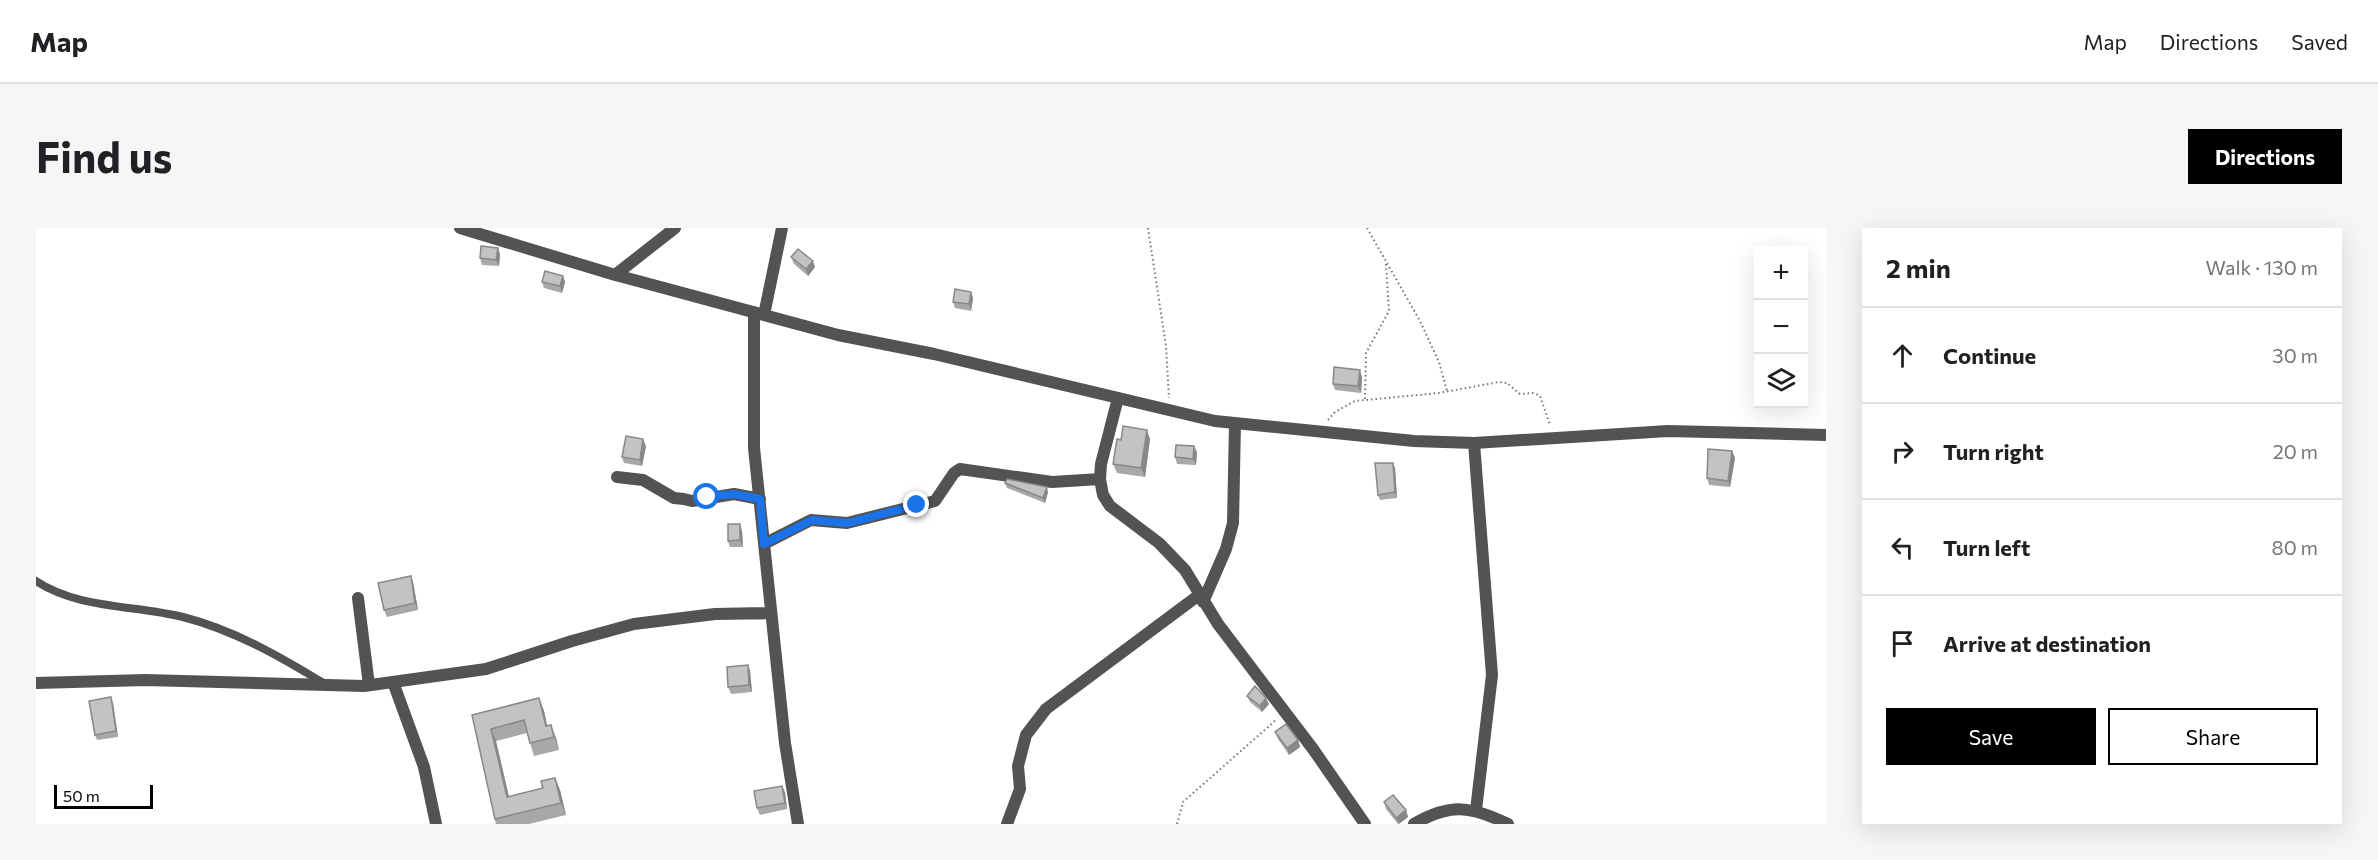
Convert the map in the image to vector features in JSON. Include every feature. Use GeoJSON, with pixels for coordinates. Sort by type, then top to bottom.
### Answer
{"type":"FeatureCollection","features":[{"type":"Feature","properties":{"kind":"street"},"geometry":{"type":"LineString","coordinates":[[460,228],[615,275],[838,335],[934,354],[1170,410],[1235,423],[1414,441],[1474,443],[1668,431],[1826,435]]}},
{"type":"Feature","properties":{"kind":"street"},"geometry":{"type":"LineString","coordinates":[[615,275],[675,228]]}},
{"type":"Feature","properties":{"kind":"street"},"geometry":{"type":"LineString","coordinates":[[782,228],[759,313],[754,448],[785,743],[798,824]]}},
{"type":"Feature","properties":{"kind":"street"},"geometry":{"type":"LineString","coordinates":[[1118,398],[1100,478],[1103,495],[1110,506],[1159,543],[1194,581],[1201,599],[1365,824]]}},
{"type":"Feature","properties":{"kind":"street"},"geometry":{"type":"LineString","coordinates":[[1007,824],[1020,789],[1020,757],[1033,723],[1066,693],[1201,599],[1226,549],[1233,523],[1235,423]]}},
{"type":"Feature","properties":{"kind":"street"},"geometry":{"type":"LineString","coordinates":[[1474,443],[1492,675],[1476,810]]}},
{"type":"Feature","properties":{"kind":"street"},"geometry":{"type":"LineString","coordinates":[[764,544],[812,520],[848,523],[936,501],[952,476],[960,470],[1052,482],[1100,478]]}},
{"type":"Feature","properties":{"kind":"street"},"geometry":{"type":"LineString","coordinates":[[617,477],[643,480],[674,498],[684,500],[692,501],[734,494],[760,499]]}},
{"type":"Feature","properties":{"kind":"street"},"geometry":{"type":"LineString","coordinates":[[358,598],[369,685]]}},
{"type":"Feature","properties":{"kind":"street"},"geometry":{"type":"LineString","coordinates":[[36,683],[146,680],[329,686],[369,685],[486,669],[572,640],[634,624],[715,614],[771,613]]}},
{"type":"Feature","properties":{"kind":"street"},"geometry":{"type":"LineString","coordinates":[[393,682],[424,767],[436,824]]}},
{"type":"Feature","properties":{"kind":"street"},"geometry":{"type":"LineString","coordinates":[[1414,824],[1432,814],[1449,810],[1476,810],[1508,824]]}},
{"type":"Feature","properties":{"kind":"lane"},"geometry":{"type":"LineString","coordinates":[[36,581],[64,595],[122,608],[185,617],[248,640],[329,686]]}},
{"type":"Feature","properties":{"kind":"path"},"geometry":{"type":"LineString","coordinates":[[1148,228],[1166,346],[1170,410]]}},
{"type":"Feature","properties":{"kind":"path"},"geometry":{"type":"LineString","coordinates":[[1367,228],[1432,346],[1447,392]]}},
{"type":"Feature","properties":{"kind":"path"},"geometry":{"type":"LineString","coordinates":[[1365,399],[1366,353],[1389,311],[1386,262]]}},
{"type":"Feature","properties":{"kind":"path"},"geometry":{"type":"LineString","coordinates":[[1319,432],[1335,412],[1347,404],[1365,399],[1447,392],[1499,382],[1507,383],[1520,394],[1534,393],[1540,396],[1554,439]]}},
{"type":"Feature","properties":{"kind":"path"},"geometry":{"type":"LineString","coordinates":[[1177,824],[1183,802],[1284,713]]}},
{"type":"Feature","properties":{"kind":"building"},"geometry":{"type":"Polygon","coordinates":[[[481,246],[498,248],[496,260],[480,258],[481,246]]]}},
{"type":"Feature","properties":{"kind":"building"},"geometry":{"type":"Polygon","coordinates":[[[798,249],[813,261],[806,269],[791,257],[798,249]]]}},
{"type":"Feature","properties":{"kind":"building"},"geometry":{"type":"Polygon","coordinates":[[[545,271],[563,276],[560,286],[542,282],[545,271]]]}},
{"type":"Feature","properties":{"kind":"building"},"geometry":{"type":"Polygon","coordinates":[[[955,289],[971,292],[969,304],[953,302],[955,289]]]}},
{"type":"Feature","properties":{"kind":"building"},"geometry":{"type":"Polygon","coordinates":[[[1334,367],[1360,370],[1358,386],[1333,384],[1334,367]]]}},
{"type":"Feature","properties":{"kind":"building"},"geometry":{"type":"Polygon","coordinates":[[[1123,426],[1147,430],[1141,468],[1113,464],[1117,439],[1121,440],[1123,426]]]}},
{"type":"Feature","properties":{"kind":"building"},"geometry":{"type":"Polygon","coordinates":[[[626,436],[643,439],[640,460],[622,457],[626,436]]]}},
{"type":"Feature","properties":{"kind":"building"},"geometry":{"type":"Polygon","coordinates":[[[1176,445],[1194,446],[1193,459],[1175,457],[1176,445]]]}},
{"type":"Feature","properties":{"kind":"building"},"geometry":{"type":"Polygon","coordinates":[[[1708,449],[1732,451],[1728,481],[1707,478],[1708,449]]]}},
{"type":"Feature","properties":{"kind":"building"},"geometry":{"type":"Polygon","coordinates":[[[1375,463],[1393,463],[1395,492],[1378,495],[1375,463]]]}},
{"type":"Feature","properties":{"kind":"building"},"geometry":{"type":"Polygon","coordinates":[[[1007,479],[1047,487],[1043,498],[1005,483],[1007,479]]]}},
{"type":"Feature","properties":{"kind":"building"},"geometry":{"type":"Polygon","coordinates":[[[728,524],[740,524],[740,540],[728,541],[728,524]]]}},
{"type":"Feature","properties":{"kind":"building"},"geometry":{"type":"Polygon","coordinates":[[[411,576],[415,603],[384,610],[378,583],[411,576]]]}},
{"type":"Feature","properties":{"kind":"building"},"geometry":{"type":"Polygon","coordinates":[[[748,665],[749,685],[728,687],[727,667],[748,665]]]}},
{"type":"Feature","properties":{"kind":"building"},"geometry":{"type":"Polygon","coordinates":[[[1255,686],[1266,698],[1260,706],[1247,696],[1255,686]]]}},
{"type":"Feature","properties":{"kind":"building"},"geometry":{"type":"Polygon","coordinates":[[[111,697],[116,731],[95,735],[89,701],[111,697]]]}},
{"type":"Feature","properties":{"kind":"building"},"geometry":{"type":"Polygon","coordinates":[[[539,698],[546,726],[551,725],[554,737],[530,743],[524,720],[491,729],[507,797],[543,788],[541,781],[555,778],[561,803],[495,819],[472,715],[539,698]]]}},
{"type":"Feature","properties":{"kind":"building"},"geometry":{"type":"Polygon","coordinates":[[[1286,724],[1298,740],[1287,748],[1275,732],[1286,724]]]}},
{"type":"Feature","properties":{"kind":"building"},"geometry":{"type":"Polygon","coordinates":[[[782,786],[785,803],[757,808],[754,791],[782,786]]]}},
{"type":"Feature","properties":{"kind":"building"},"geometry":{"type":"Polygon","coordinates":[[[1393,795],[1406,810],[1396,818],[1384,802],[1393,795]]]}},
{"type":"Feature","properties":{"kind":"route"},"geometry":{"type":"LineString","coordinates":[[707,497],[734,494],[760,499],[764,544],[812,520],[848,523],[917,505]]}}]}
